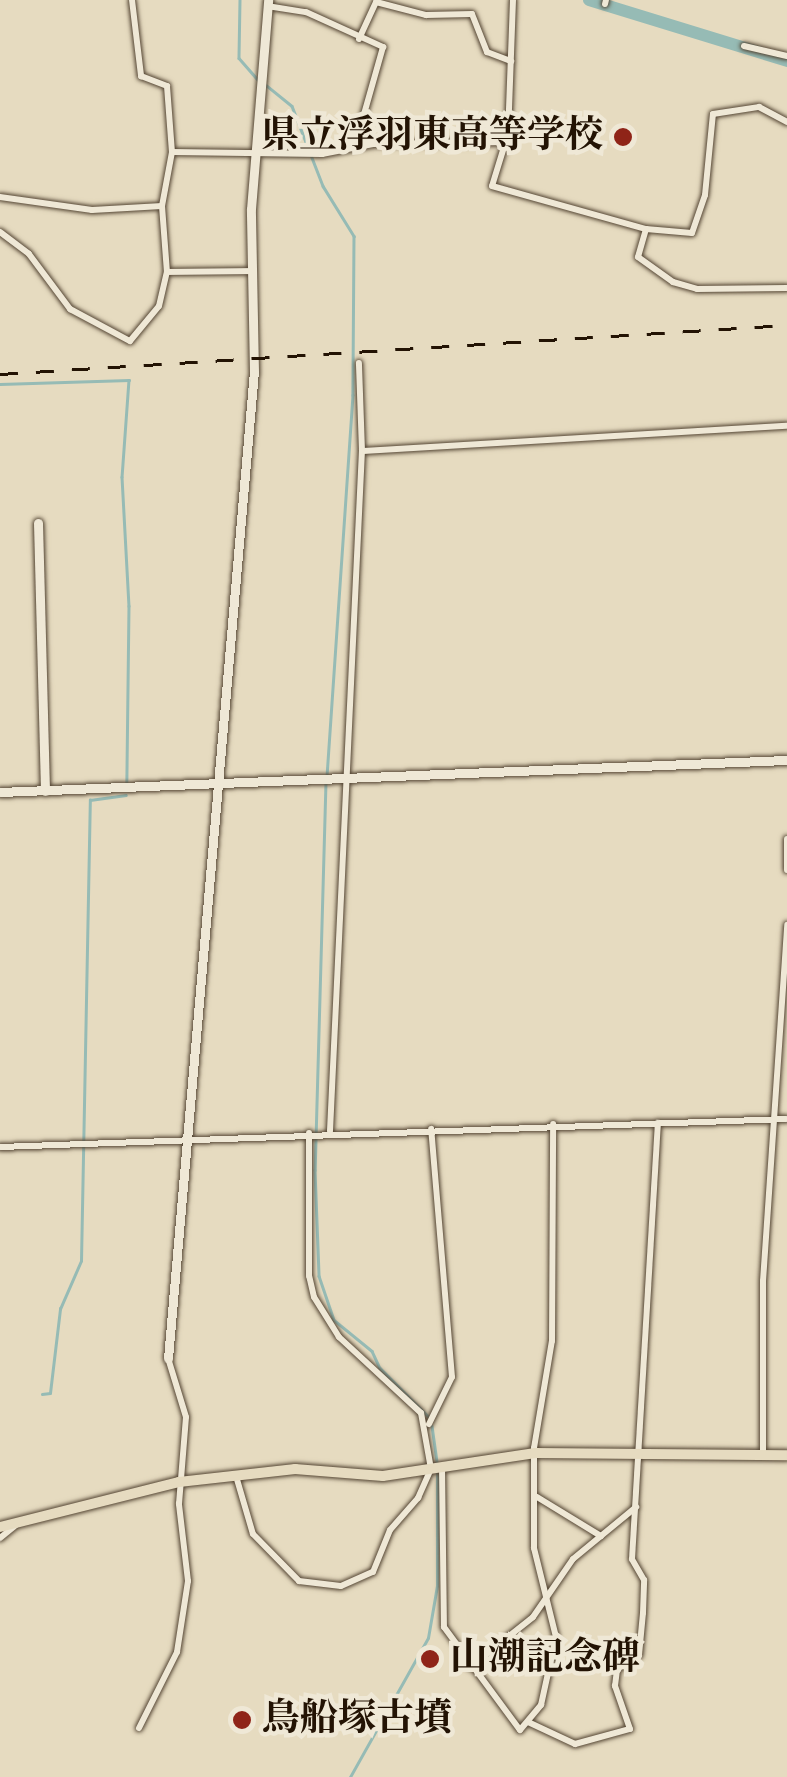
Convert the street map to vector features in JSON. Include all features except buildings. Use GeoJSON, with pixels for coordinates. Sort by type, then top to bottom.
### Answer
{"type":"FeatureCollection","features":[{"type":"Feature","properties":{"kind":"main road"},"geometry":{"type":"LineString","coordinates":[[0,1527],[180,1482],[236,1474],[306,1468],[382,1476],[535,1453],[787,1455]]}},
{"type":"Feature","properties":{"kind":"street"},"geometry":{"type":"LineString","coordinates":[[0,232],[29,254],[70,309],[130,341],[158,306],[168,272],[162,206],[172,152],[166,86],[142,76],[132,0]]}},
{"type":"Feature","properties":{"kind":"street"},"geometry":{"type":"LineString","coordinates":[[513,0],[506,142],[492,186],[646,229],[697,230],[712,114],[759,107],[786,121]]}},
{"type":"Feature","properties":{"kind":"street"},"geometry":{"type":"LineString","coordinates":[[360,39],[376,2],[426,15],[472,14],[487,52],[511,61]]}},
{"type":"Feature","properties":{"kind":"street"},"geometry":{"type":"LineString","coordinates":[[139,1728],[178,1652],[188,1581],[180,1482],[186,1416],[168,1358],[168,1316],[191,1140],[254,372],[256,152],[268,3],[306,12],[383,47],[354,146]]}},
{"type":"Feature","properties":{"kind":"street"},"geometry":{"type":"LineString","coordinates":[[744,46],[787,56]]}},
{"type":"Feature","properties":{"kind":"street"},"geometry":{"type":"LineString","coordinates":[[172,152],[322,154],[354,146],[506,142]]}},
{"type":"Feature","properties":{"kind":"street"},"geometry":{"type":"LineString","coordinates":[[0,198],[92,210],[162,206]]}},
{"type":"Feature","properties":{"kind":"street"},"geometry":{"type":"LineString","coordinates":[[646,229],[638,257],[672,282],[697,288],[787,288]]}},
{"type":"Feature","properties":{"kind":"street"},"geometry":{"type":"LineString","coordinates":[[168,272],[255,271]]}},
{"type":"Feature","properties":{"kind":"street"},"geometry":{"type":"LineString","coordinates":[[330,1131],[362,452],[359,363]]}},
{"type":"Feature","properties":{"kind":"street"},"geometry":{"type":"LineString","coordinates":[[362,452],[787,426]]}},
{"type":"Feature","properties":{"kind":"street"},"geometry":{"type":"LineString","coordinates":[[38,523],[45,791]]}},
{"type":"Feature","properties":{"kind":"street"},"geometry":{"type":"LineString","coordinates":[[0,792],[345,781],[787,760]]}},
{"type":"Feature","properties":{"kind":"street"},"geometry":{"type":"LineString","coordinates":[[787,839],[787,870]]}},
{"type":"Feature","properties":{"kind":"street"},"geometry":{"type":"LineString","coordinates":[[763,1456],[763,1281],[787,925]]}},
{"type":"Feature","properties":{"kind":"street"},"geometry":{"type":"LineString","coordinates":[[0,1147],[330,1131],[787,1119]]}},
{"type":"Feature","properties":{"kind":"street"},"geometry":{"type":"LineString","coordinates":[[528,1722],[576,1744],[630,1728],[615,1686],[617,1670],[638,1655],[644,1580],[632,1559],[658,1123]]}},
{"type":"Feature","properties":{"kind":"street"},"geometry":{"type":"LineString","coordinates":[[309,1133],[308,1276],[314,1297],[338,1337],[428,1425],[438,1468],[444,1627],[520,1730],[541,1705],[556,1637],[543,1604],[534,1548],[535,1453],[552,1341],[553,1124]]}},
{"type":"Feature","properties":{"kind":"street"},"geometry":{"type":"LineString","coordinates":[[428,1425],[452,1377],[431,1129]]}},
{"type":"Feature","properties":{"kind":"street"},"geometry":{"type":"LineString","coordinates":[[236,1474],[253,1534],[298,1581],[341,1586],[374,1572],[390,1530],[438,1468]]}},
{"type":"Feature","properties":{"kind":"street"},"geometry":{"type":"LineString","coordinates":[[537,1497],[601,1536]]}},
{"type":"Feature","properties":{"kind":"street"},"geometry":{"type":"LineString","coordinates":[[470,1667],[501,1649],[543,1604],[573,1560],[637,1503]]}},
{"type":"Feature","properties":{"kind":"street"},"geometry":{"type":"LineString","coordinates":[[0,1538],[17,1524]]}},
{"type":"Feature","properties":{"kind":"waterway"},"geometry":{"type":"LineString","coordinates":[[240,0],[239,58],[259,81]]}},
{"type":"Feature","properties":{"kind":"waterway"},"geometry":{"type":"LineString","coordinates":[[589,0],[787,61]]}},
{"type":"Feature","properties":{"kind":"waterway"},"geometry":{"type":"LineString","coordinates":[[266,85],[292,106],[323,186],[354,236],[353,395],[327,774]]}},
{"type":"Feature","properties":{"kind":"waterway"},"geometry":{"type":"LineString","coordinates":[[0,384],[129,380],[122,477],[129,606],[127,782]]}},
{"type":"Feature","properties":{"kind":"waterway"},"geometry":{"type":"LineString","coordinates":[[326,782],[315,1170],[319,1276],[334,1320],[372,1351],[380,1368],[430,1418]]}},
{"type":"Feature","properties":{"kind":"waterway"},"geometry":{"type":"LineString","coordinates":[[42,1394],[50,1393],[60,1309],[81,1261],[90,800],[126,795]]}},
{"type":"Feature","properties":{"kind":"waterway"},"geometry":{"type":"LineString","coordinates":[[432,1426],[437,1462]]}},
{"type":"Feature","properties":{"kind":"waterway"},"geometry":{"type":"LineString","coordinates":[[350,1777],[428,1638],[437,1586],[437,1470]]}},
{"type":"Feature","properties":{"kind":"railway"},"geometry":{"type":"LineString","coordinates":[[0,374],[787,325]]}},
{"type":"Feature","properties":{"kind":"place","name":"県立浮羽東高等学校"},"geometry":{"type":"Point","coordinates":[623,137]}},
{"type":"Feature","properties":{"kind":"place","name":"山潮記念碑"},"geometry":{"type":"Point","coordinates":[430,1659]}},
{"type":"Feature","properties":{"kind":"place","name":"鳥船塚古墳"},"geometry":{"type":"Point","coordinates":[242,1720]}}]}
